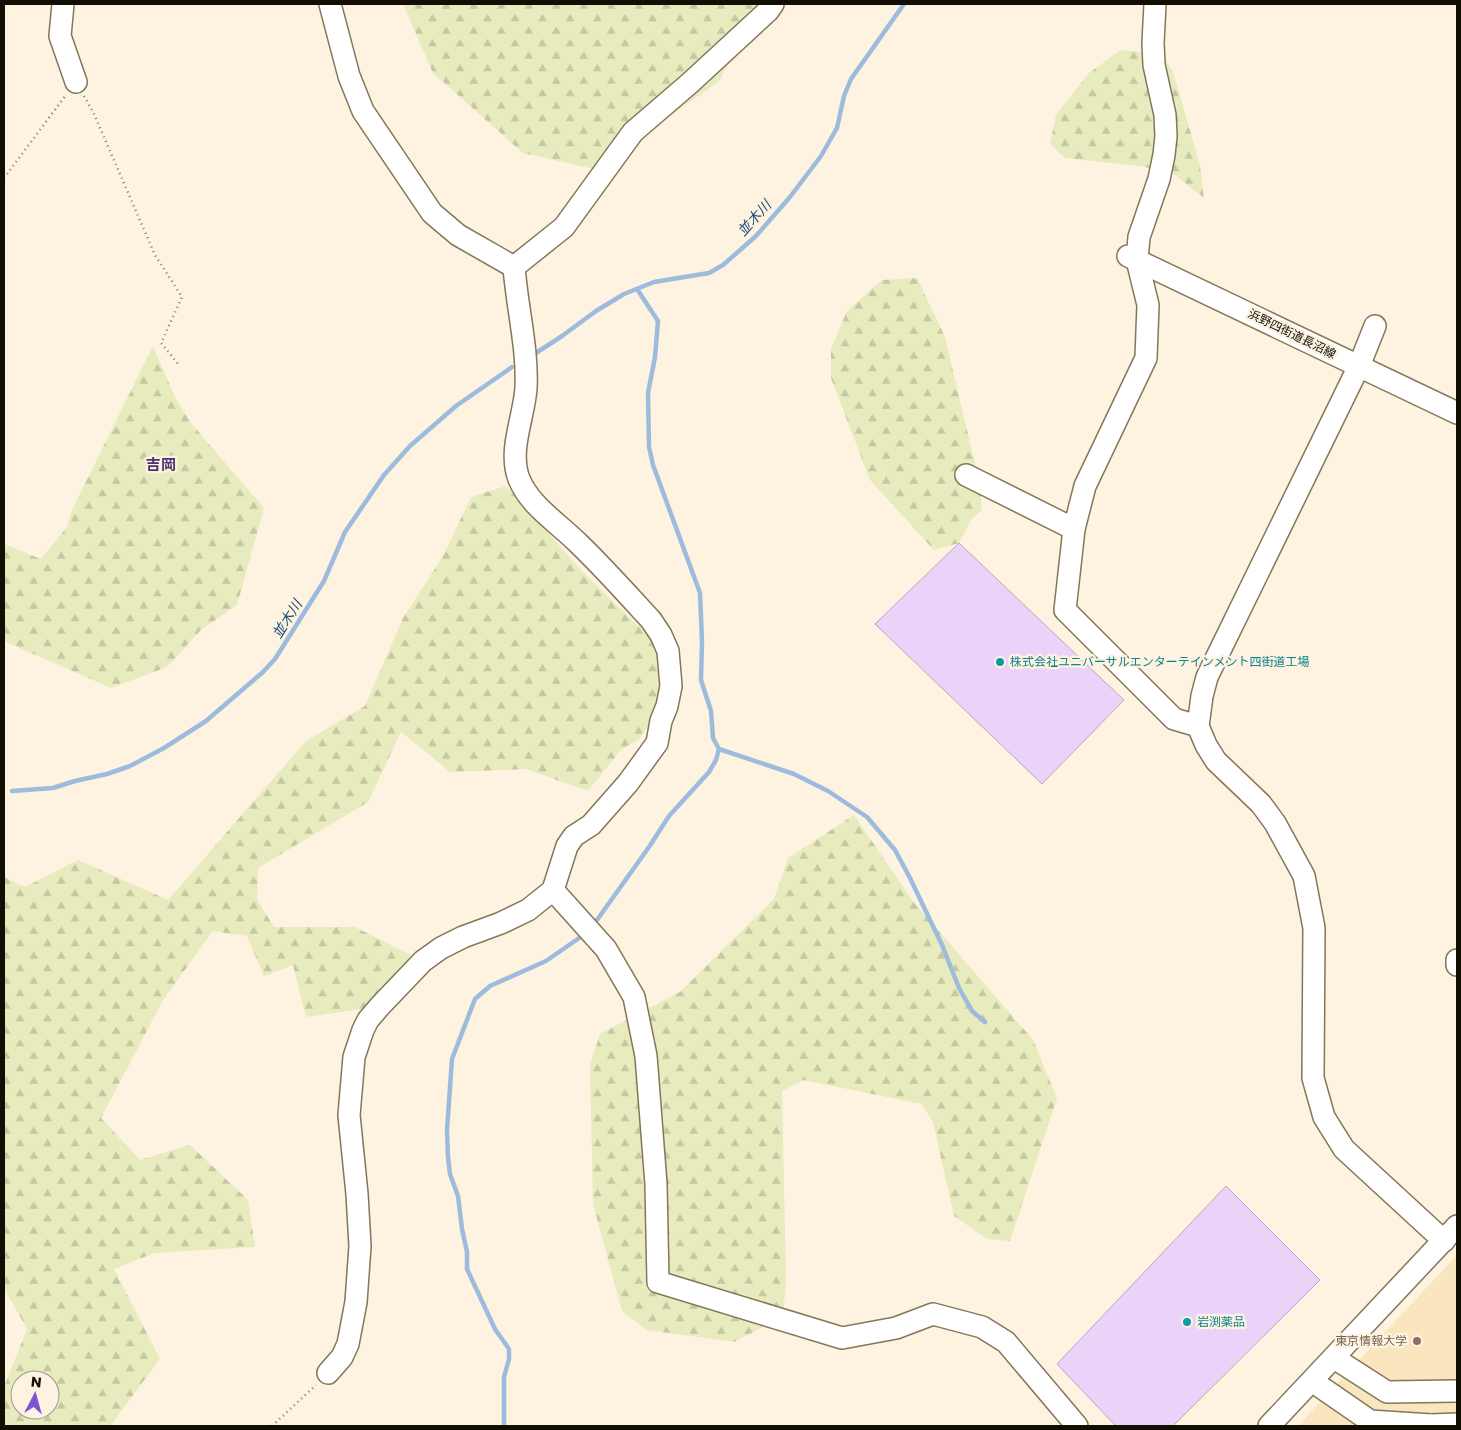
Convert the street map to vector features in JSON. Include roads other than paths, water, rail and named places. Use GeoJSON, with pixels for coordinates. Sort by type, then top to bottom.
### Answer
{"type":"FeatureCollection","features":[{"type":"Feature","properties":{"kind":"street"},"geometry":{"type":"LineString","coordinates":[[63,4],[60,36],[76,82]]}},
{"type":"Feature","properties":{"kind":"street"},"geometry":{"type":"LineString","coordinates":[[330,4],[349,76],[363,111],[432,213],[458,235],[514,267]]}},
{"type":"Feature","properties":{"kind":"street"},"geometry":{"type":"LineString","coordinates":[[514,267],[564,227],[633,132],[690,83],[768,11],[773,4]]}},
{"type":"Feature","properties":{"kind":"street"},"geometry":{"type":"LineString","coordinates":[[1155,4],[1154,57],[1165,115],[1166,136],[1159,179],[1132,258],[1148,305],[1146,358],[1085,486],[1074,529],[1065,610],[1174,718],[1198,726]]}},
{"type":"Feature","properties":{"kind":"street","name":"浜野四街道長沼線"},"geometry":{"type":"LineString","coordinates":[[1132,258],[1457,413]]}},
{"type":"Feature","properties":{"kind":"street"},"geometry":{"type":"LineString","coordinates":[[328,1373],[342,1357],[348,1344],[356,1302],[360,1246],[349,1115],[354,1057],[363,1030],[368,1020],[380,1006],[423,961],[441,948],[463,937],[501,923],[528,910],[553,890],[567,846],[574,836],[591,825],[628,783],[657,743],[671,686],[668,651],[661,635],[651,620],[579,543],[530,499],[519,479],[515,463],[519,425],[526,389],[522,327],[514,267]]}},
{"type":"Feature","properties":{"kind":"street"},"geometry":{"type":"LineString","coordinates":[[1269,1426],[1450,1234],[1344,1149],[1324,1117],[1313,1078],[1314,928],[1304,876],[1275,823],[1261,804],[1216,761],[1206,745],[1198,726],[1207,677],[1358,366],[1375,326]]}},
{"type":"Feature","properties":{"kind":"street"},"geometry":{"type":"LineString","coordinates":[[966,475],[1074,529]]}},
{"type":"Feature","properties":{"kind":"street"},"geometry":{"type":"LineString","coordinates":[[553,890],[606,949],[634,997],[646,1056],[656,1184],[658,1282],[842,1338],[896,1328],[933,1314],[982,1327],[1006,1342],[1077,1426]]}},
{"type":"Feature","properties":{"kind":"street"},"geometry":{"type":"LineString","coordinates":[[1457,960],[1457,965]]}},
{"type":"Feature","properties":{"kind":"street"},"geometry":{"type":"LineString","coordinates":[[1334,1358],[1386,1392],[1457,1391]]}},
{"type":"Feature","properties":{"kind":"street"},"geometry":{"type":"LineString","coordinates":[[1312,1381],[1370,1422],[1431,1426],[1457,1424]]}},
{"type":"Feature","properties":{"kind":"waterway","name":"並木川"},"geometry":{"type":"LineString","coordinates":[[536,353],[624,294],[654,282],[709,273],[723,265],[756,236],[790,197],[821,156],[837,128],[844,96],[851,79],[904,4]]}},
{"type":"Feature","properties":{"kind":"waterway"},"geometry":{"type":"LineString","coordinates":[[637,289],[658,321],[655,357],[648,393],[649,447],[653,465],[700,593],[701,680],[711,711],[713,738],[719,749],[794,774],[828,791],[867,817],[895,850],[942,945],[959,988],[972,1011],[985,1022]]}},
{"type":"Feature","properties":{"kind":"waterway","name":"並木川"},"geometry":{"type":"LineString","coordinates":[[12,791],[53,788],[130,766],[164,748],[206,721],[263,672],[275,659],[324,581],[345,532],[384,475],[410,446],[456,406],[512,367]]}},
{"type":"Feature","properties":{"kind":"waterway"},"geometry":{"type":"LineString","coordinates":[[592,927],[669,816],[709,772],[716,760],[719,749]]}},
{"type":"Feature","properties":{"kind":"waterway"},"geometry":{"type":"LineString","coordinates":[[504,1426],[504,1377],[509,1359],[509,1349],[495,1329],[467,1269],[467,1252],[458,1196],[450,1174],[447,1130],[452,1059],[475,999],[490,986],[546,961],[585,934]]}},
{"type":"Feature","properties":{"kind":"place","name":"株式会社ユニバーサルエンターテインメント四街道工場"},"geometry":{"type":"Point","coordinates":[1000,662]}},
{"type":"Feature","properties":{"kind":"place","name":"岩渕薬品"},"geometry":{"type":"Point","coordinates":[1187,1322]}},
{"type":"Feature","properties":{"kind":"place","name":"東京情報大学"},"geometry":{"type":"Point","coordinates":[1417,1341]}},
{"type":"Feature","properties":{"kind":"district","name":"吉岡"},"geometry":{"type":"Point","coordinates":[161,465]}}]}
